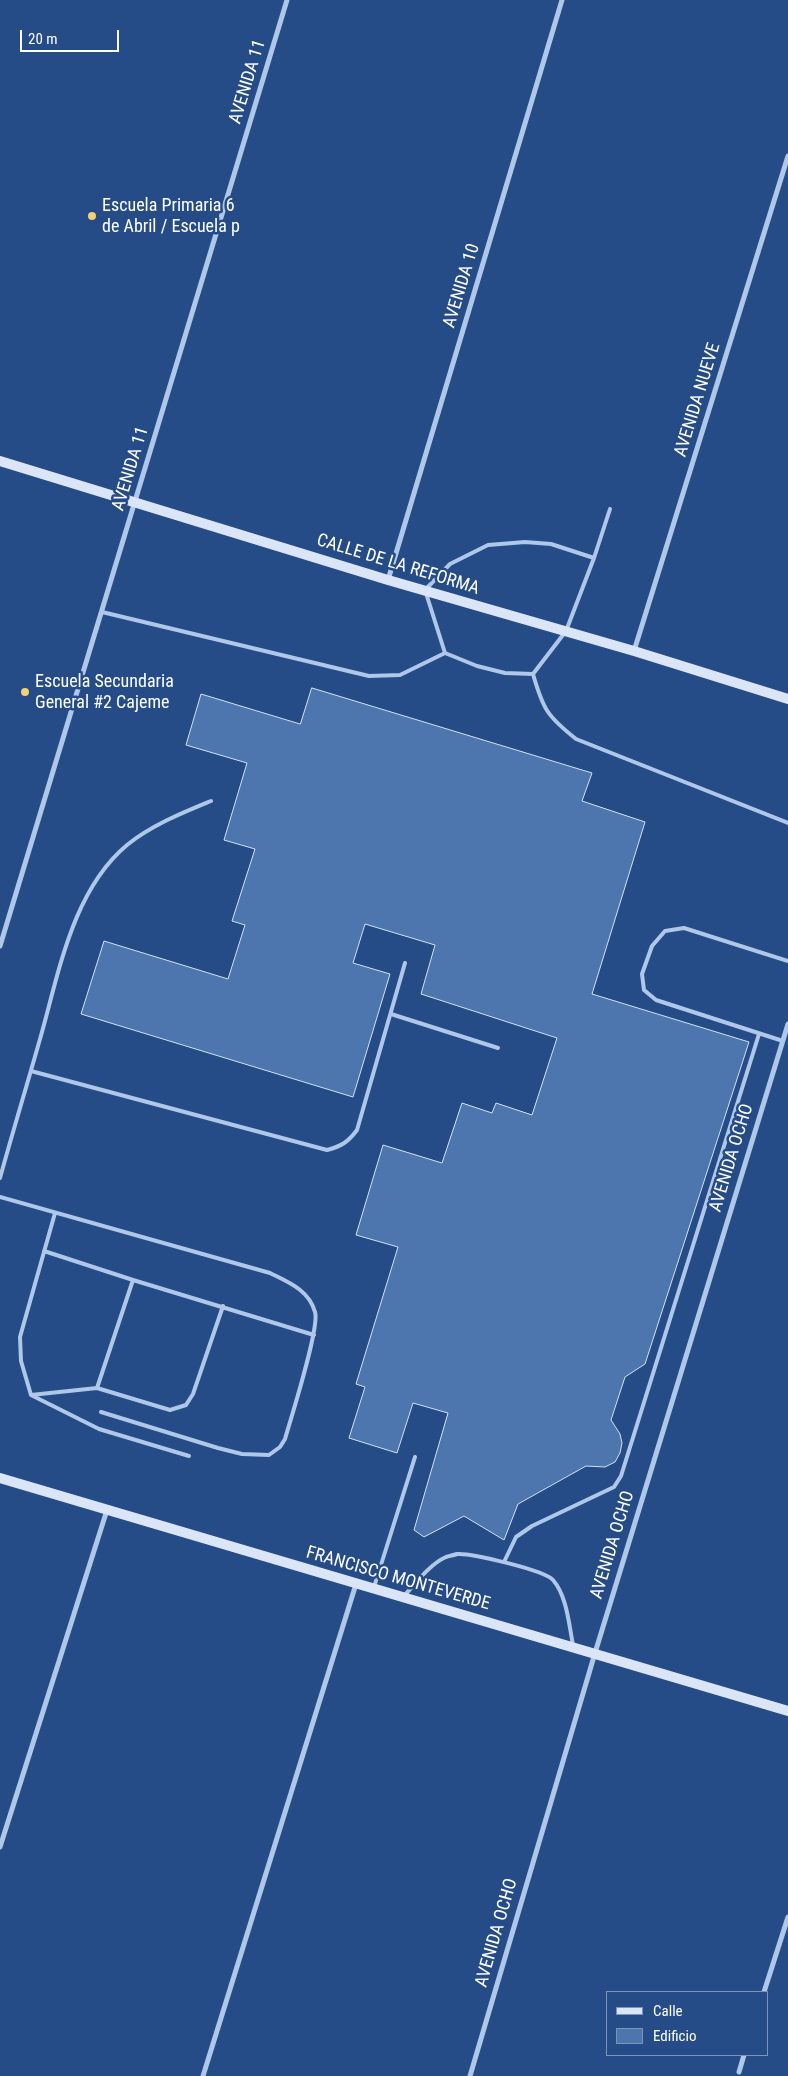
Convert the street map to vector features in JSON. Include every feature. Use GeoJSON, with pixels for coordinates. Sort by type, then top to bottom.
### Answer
{"type":"FeatureCollection","features":[{"type":"Feature","properties":{"kind":"main road","name":"CALLE DE LA REFORMA"},"geometry":{"type":"LineString","coordinates":[[0,461],[388,580],[634,651],[788,699]]}},
{"type":"Feature","properties":{"kind":"main road","name":"FRANCISCO MONTEVERDE"},"geometry":{"type":"LineString","coordinates":[[0,1478],[788,1710]]}},
{"type":"Feature","properties":{"kind":"street","name":"AVENIDA 11"},"geometry":{"type":"LineString","coordinates":[[0,946],[287,0]]}},
{"type":"Feature","properties":{"kind":"street","name":"AVENIDA 10"},"geometry":{"type":"LineString","coordinates":[[388,580],[562,0]]}},
{"type":"Feature","properties":{"kind":"street","name":"AVENIDA NUEVE"},"geometry":{"type":"LineString","coordinates":[[634,651],[788,156]]}},
{"type":"Feature","properties":{"kind":"street","name":"AVENIDA OCHO"},"geometry":{"type":"LineString","coordinates":[[470,2076],[595,1653],[788,1024]]}},
{"type":"Feature","properties":{"kind":"street"},"geometry":{"type":"LineString","coordinates":[[0,1847],[107,1510]]}},
{"type":"Feature","properties":{"kind":"street"},"geometry":{"type":"LineString","coordinates":[[203,2076],[356,1584]]}},
{"type":"Feature","properties":{"kind":"street"},"geometry":{"type":"LineString","coordinates":[[764,1991],[788,1917]]}},
{"type":"Feature","properties":{"kind":"street"},"geometry":{"type":"LineString","coordinates":[[739,2072],[744,2056]]}},
{"type":"Feature","properties":{"kind":"lane"},"geometry":{"type":"LineString","coordinates":[[533,674],[566,631],[580,598],[610,509]]}},
{"type":"Feature","properties":{"kind":"lane"},"geometry":{"type":"LineString","coordinates":[[445,653],[425,590],[450,564],[488,545],[525,542],[551,544],[594,558]]}},
{"type":"Feature","properties":{"kind":"lane"},"geometry":{"type":"LineString","coordinates":[[102,612],[369,676],[400,675],[445,653],[477,666],[505,673],[533,674]]}},
{"type":"Feature","properties":{"kind":"lane"},"geometry":{"type":"LineString","coordinates":[[533,674],[541,702],[554,722],[576,739],[788,823]]}},
{"type":"Feature","properties":{"kind":"lane"},"geometry":{"type":"LineString","coordinates":[[0,1178],[66,949],[81,907],[102,873],[127,845],[168,819],[211,801]]}},
{"type":"Feature","properties":{"kind":"lane"},"geometry":{"type":"LineString","coordinates":[[783,1041],[656,1000],[644,990],[642,974],[652,946],[664,931],[684,928],[788,961]]}},
{"type":"Feature","properties":{"kind":"lane"},"geometry":{"type":"LineString","coordinates":[[31,1071],[327,1150],[342,1146],[349,1141],[357,1130],[405,963]]}},
{"type":"Feature","properties":{"kind":"lane"},"geometry":{"type":"LineString","coordinates":[[391,1014],[498,1048]]}},
{"type":"Feature","properties":{"kind":"lane"},"geometry":{"type":"LineString","coordinates":[[504,1562],[516,1537],[532,1526],[614,1487],[621,1476],[759,1034]]}},
{"type":"Feature","properties":{"kind":"lane"},"geometry":{"type":"LineString","coordinates":[[0,1197],[270,1273],[295,1285],[305,1294],[316,1314],[314,1335],[285,1439],[280,1447],[269,1455],[242,1454],[218,1448],[101,1412]]}},
{"type":"Feature","properties":{"kind":"lane"},"geometry":{"type":"LineString","coordinates":[[55,1213],[20,1337],[21,1361],[31,1395],[99,1429],[189,1456]]}},
{"type":"Feature","properties":{"kind":"lane"},"geometry":{"type":"LineString","coordinates":[[44,1251],[314,1335]]}},
{"type":"Feature","properties":{"kind":"lane"},"geometry":{"type":"LineString","coordinates":[[97,1388],[133,1280]]}},
{"type":"Feature","properties":{"kind":"lane"},"geometry":{"type":"LineString","coordinates":[[31,1395],[97,1388],[170,1410],[186,1405],[192,1394],[223,1306]]}},
{"type":"Feature","properties":{"kind":"lane"},"geometry":{"type":"LineString","coordinates":[[374,1589],[415,1457]]}},
{"type":"Feature","properties":{"kind":"lane"},"geometry":{"type":"LineString","coordinates":[[402,1597],[433,1566],[445,1558],[458,1554],[504,1562],[546,1574],[553,1580],[561,1595],[574,1647]]}},
{"type":"Feature","properties":{"kind":"building"},"geometry":{"type":"Polygon","coordinates":[[[312,688],[592,773],[582,801],[645,822],[592,994],[749,1042],[645,1364],[625,1377],[611,1420],[620,1434],[622,1443],[620,1453],[615,1462],[605,1467],[586,1466],[518,1504],[504,1540],[464,1516],[424,1537],[414,1530],[448,1413],[413,1403],[397,1453],[349,1438],[365,1387],[356,1384],[398,1247],[356,1235],[383,1145],[442,1163],[462,1103],[492,1113],[496,1103],[532,1115],[557,1038],[421,994],[435,945],[365,924],[353,963],[390,974],[353,1097],[81,1014],[104,941],[228,979],[245,925],[232,921],[255,849],[224,840],[247,763],[186,745],[201,694],[300,724],[312,688]]]}},
{"type":"Feature","properties":{"kind":"place","name":"Escuela Primaria 6 de Abril / Escuela p"},"geometry":{"type":"Point","coordinates":[92,216]}},
{"type":"Feature","properties":{"kind":"place","name":"Escuela Secundaria General #2 Cajeme"},"geometry":{"type":"Point","coordinates":[25,692]}}]}
